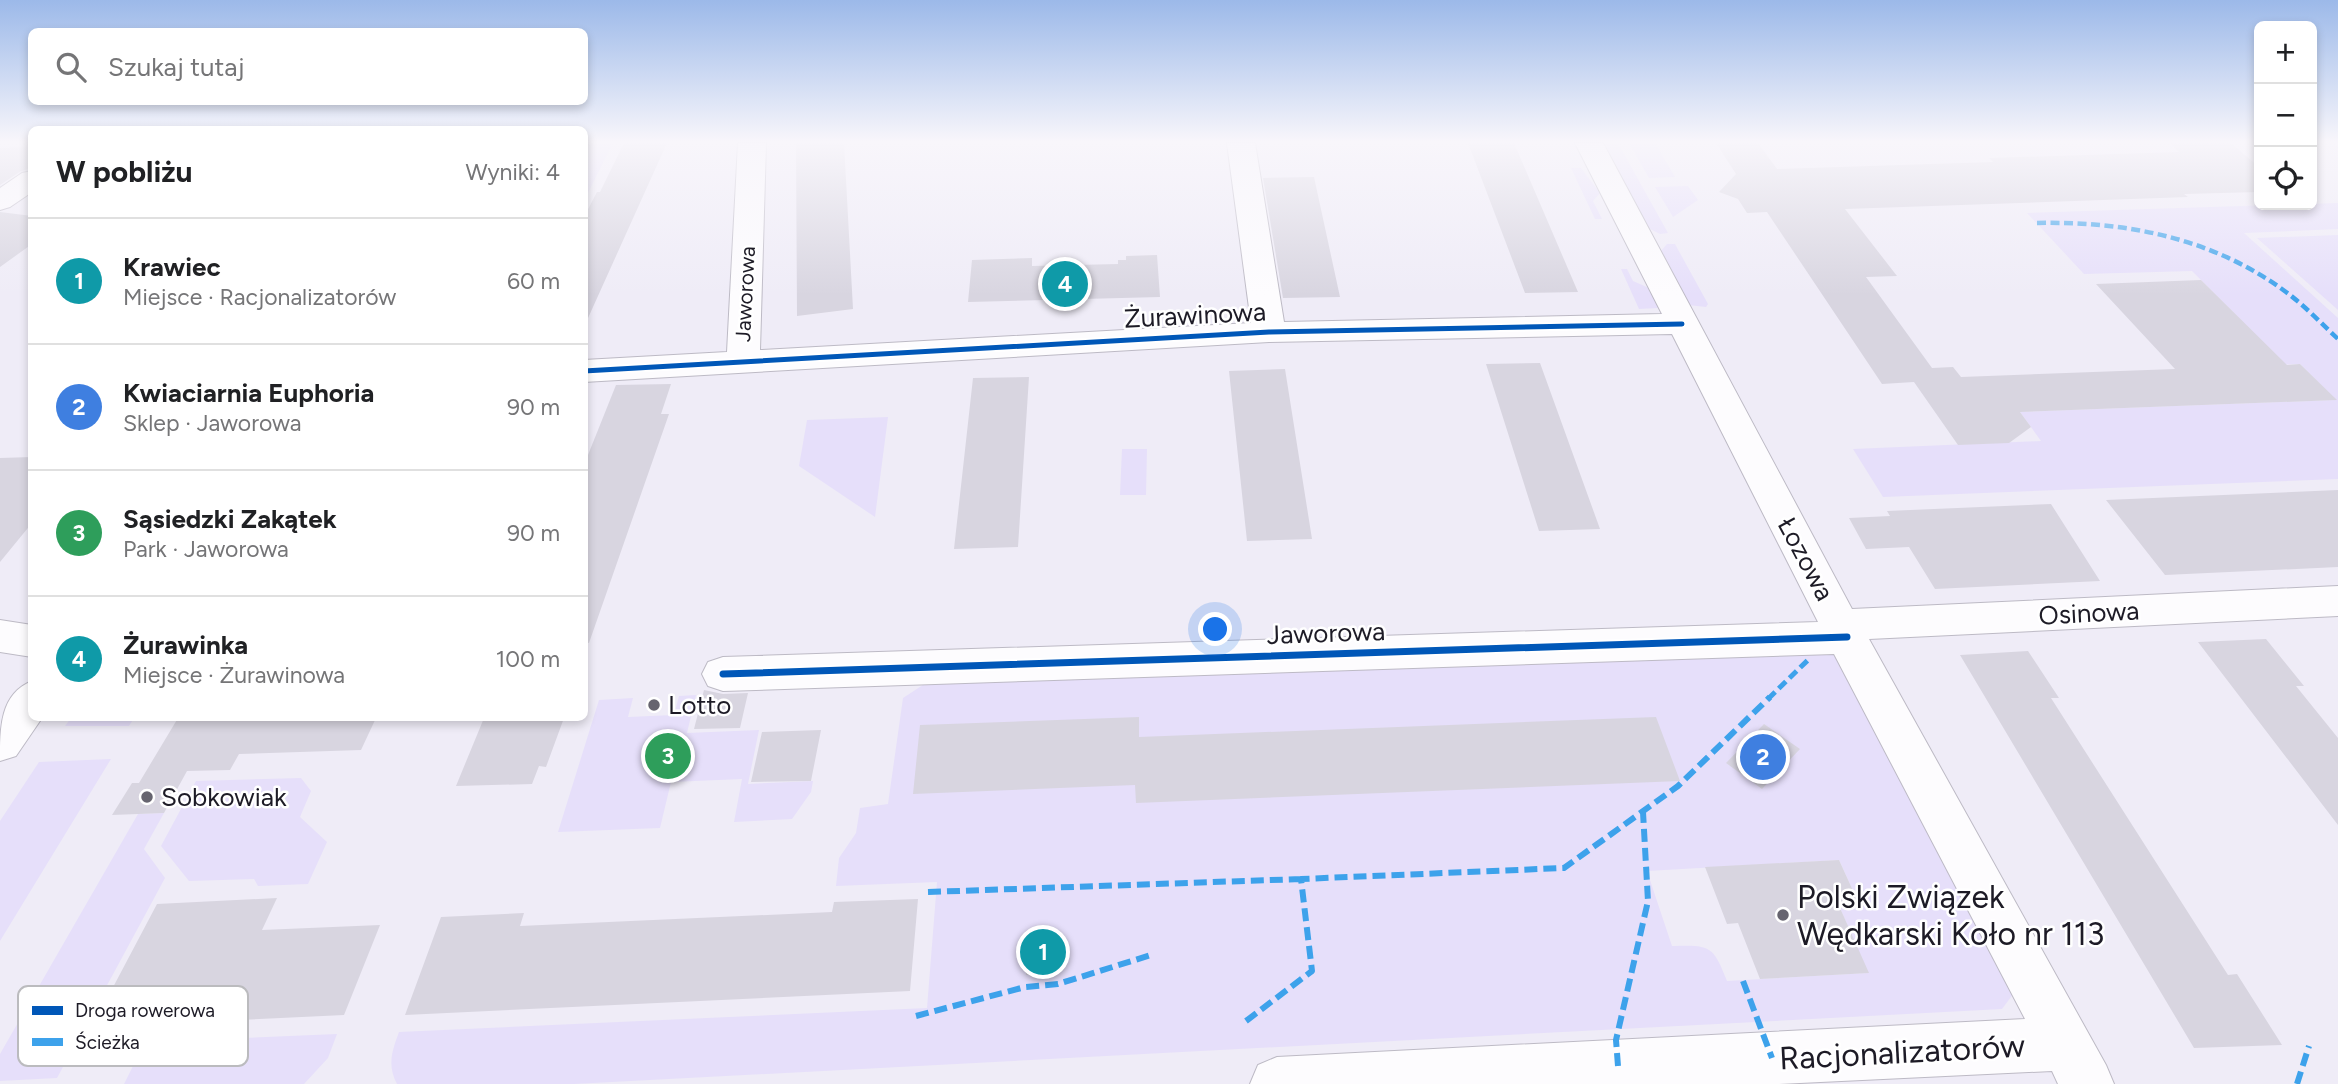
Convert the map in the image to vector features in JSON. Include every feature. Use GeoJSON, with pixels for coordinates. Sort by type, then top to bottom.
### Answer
{"type":"FeatureCollection","features":[{"type":"Feature","properties":{"kind":"street","name":"Jaworowa"},"geometry":{"type":"LineString","coordinates":[[743,362],[750,194]]}},
{"type":"Feature","properties":{"kind":"street"},"geometry":{"type":"LineString","coordinates":[[1248,194],[1269,332]]}},
{"type":"Feature","properties":{"kind":"street","name":"Łozowa"},"geometry":{"type":"LineString","coordinates":[[1615,194],[1843,631],[2076,1065]]}},
{"type":"Feature","properties":{"kind":"street","name":"Żurawinowa"},"geometry":{"type":"LineString","coordinates":[[588,371],[1269,332],[1682,324]]}},
{"type":"Feature","properties":{"kind":"street","name":"Osinowa"},"geometry":{"type":"LineString","coordinates":[[1843,631],[2338,601]]}},
{"type":"Feature","properties":{"kind":"street","name":"Jaworowa"},"geometry":{"type":"LineString","coordinates":[[723,674],[1843,631]]}},
{"type":"Feature","properties":{"kind":"street"},"geometry":{"type":"LineString","coordinates":[[0,636],[28,640]]}},
{"type":"Feature","properties":{"kind":"street"},"geometry":{"type":"LineString","coordinates":[[0,743],[28,704]]}},
{"type":"Feature","properties":{"kind":"street","name":"Racjonalizatorów"},"geometry":{"type":"LineString","coordinates":[[1277,1084],[1998,1046],[2076,1065]]}},
{"type":"Feature","properties":{"kind":"shaded area"},"geometry":{"type":"Polygon","coordinates":[[[1583,194],[1599,194],[1593,201],[1602,219],[1595,219],[1583,194]]]}},
{"type":"Feature","properties":{"kind":"shaded area"},"geometry":{"type":"Polygon","coordinates":[[[1628,194],[1646,194],[1668,233],[1660,234],[1646,227],[1628,194]]]}},
{"type":"Feature","properties":{"kind":"shaded area"},"geometry":{"type":"Polygon","coordinates":[[[1659,194],[1693,194],[1698,200],[1673,217],[1659,194]]]}},
{"type":"Feature","properties":{"kind":"shaded area"},"geometry":{"type":"Polygon","coordinates":[[[2338,203],[2338,229],[2244,233],[2338,318],[2338,479],[1883,497],[1853,449],[2041,441],[2020,412],[2336,400],[2300,364],[2247,366],[2237,316],[2192,271],[2084,274],[2027,213],[2254,206],[2254,210],[2317,210],[2317,204],[2338,203]]]}},
{"type":"Feature","properties":{"kind":"shaded area"},"geometry":{"type":"Polygon","coordinates":[[[2338,235],[2338,310],[2257,238],[2338,235]]]}},
{"type":"Feature","properties":{"kind":"shaded area"},"geometry":{"type":"Polygon","coordinates":[[[1667,244],[1675,244],[1708,304],[1706,307],[1688,305],[1660,252],[1667,244]]]}},
{"type":"Feature","properties":{"kind":"shaded area"},"geometry":{"type":"Polygon","coordinates":[[[1621,269],[1627,269],[1633,281],[1649,288],[1658,308],[1639,309],[1621,269]]]}},
{"type":"Feature","properties":{"kind":"shaded area"},"geometry":{"type":"Polygon","coordinates":[[[888,417],[875,517],[799,466],[807,420],[888,417]]]}},
{"type":"Feature","properties":{"kind":"shaded area"},"geometry":{"type":"Polygon","coordinates":[[[1122,449],[1147,449],[1146,495],[1120,495],[1122,449]]]}},
{"type":"Feature","properties":{"kind":"shaded area"},"geometry":{"type":"Polygon","coordinates":[[[1818,649],[1841,657],[2014,993],[2002,1009],[574,1084],[397,1084],[392,1071],[392,1058],[399,1032],[927,1008],[937,882],[836,886],[839,858],[856,833],[860,808],[888,804],[903,698],[932,679],[1818,649]],[[1839,860],[1647,871],[1672,946],[1695,946],[1708,950],[1718,960],[1727,981],[1868,973],[1840,908],[1860,906],[1839,860]]]}},
{"type":"Feature","properties":{"kind":"shaded area"},"geometry":{"type":"Polygon","coordinates":[[[696,695],[687,733],[759,730],[748,784],[813,781],[811,792],[792,819],[734,822],[742,779],[671,782],[660,828],[558,832],[599,700],[633,698],[628,717],[674,715],[679,696],[696,695]]]}},
{"type":"Feature","properties":{"kind":"shaded area"},"geometry":{"type":"Polygon","coordinates":[[[69,721],[132,721],[129,726],[65,726],[69,721]]]}},
{"type":"Feature","properties":{"kind":"shaded area"},"geometry":{"type":"Polygon","coordinates":[[[111,759],[0,941],[0,821],[39,762],[111,759]]]}},
{"type":"Feature","properties":{"kind":"shaded area"},"geometry":{"type":"Polygon","coordinates":[[[301,778],[311,791],[300,817],[327,842],[308,884],[258,886],[254,879],[189,881],[161,846],[196,781],[301,778]]]}},
{"type":"Feature","properties":{"kind":"shaded area"},"geometry":{"type":"Polygon","coordinates":[[[164,813],[144,849],[165,878],[107,986],[39,986],[138,814],[164,813]]]}},
{"type":"Feature","properties":{"kind":"shaded area"},"geometry":{"type":"Polygon","coordinates":[[[18,1023],[18,1066],[63,1066],[57,1078],[0,1081],[0,1054],[18,1023]]]}},
{"type":"Feature","properties":{"kind":"shaded area"},"geometry":{"type":"Polygon","coordinates":[[[337,1034],[328,1058],[304,1084],[124,1084],[133,1066],[248,1066],[248,1038],[337,1034]]]}},
{"type":"Feature","properties":{"kind":"building"},"geometry":{"type":"Polygon","coordinates":[[[596,194],[644,194],[588,318],[588,209],[596,194]]]}},
{"type":"Feature","properties":{"kind":"building"},"geometry":{"type":"Polygon","coordinates":[[[796,194],[847,194],[853,309],[797,316],[796,194]]]}},
{"type":"Feature","properties":{"kind":"building"},"geometry":{"type":"Polygon","coordinates":[[[1266,194],[1318,194],[1340,297],[1283,298],[1266,194]]]}},
{"type":"Feature","properties":{"kind":"building"},"geometry":{"type":"Polygon","coordinates":[[[1487,194],[1536,194],[1578,292],[1525,293],[1487,194]]]}},
{"type":"Feature","properties":{"kind":"building"},"geometry":{"type":"Polygon","coordinates":[[[1723,194],[2199,194],[2184,194],[2188,197],[1845,209],[1897,276],[1866,277],[1932,368],[1953,367],[1961,377],[2175,369],[2096,284],[2201,280],[2287,365],[2300,364],[2337,400],[2020,412],[2031,427],[2009,443],[1958,445],[1914,382],[1882,384],[1767,212],[1747,213],[1738,199],[1723,194]]]}},
{"type":"Feature","properties":{"kind":"building"},"geometry":{"type":"Polygon","coordinates":[[[0,212],[28,216],[28,247],[0,267],[0,212]]]}},
{"type":"Feature","properties":{"kind":"building"},"geometry":{"type":"Polygon","coordinates":[[[1157,255],[1160,297],[968,302],[972,260],[1032,258],[1032,266],[1118,264],[1118,260],[1126,260],[1126,256],[1157,255]]]}},
{"type":"Feature","properties":{"kind":"building"},"geometry":{"type":"Polygon","coordinates":[[[1540,363],[1600,529],[1539,531],[1486,364],[1540,363]]]}},
{"type":"Feature","properties":{"kind":"building"},"geometry":{"type":"Polygon","coordinates":[[[1285,369],[1312,539],[1247,541],[1229,371],[1285,369]]]}},
{"type":"Feature","properties":{"kind":"building"},"geometry":{"type":"Polygon","coordinates":[[[1029,377],[1018,547],[954,549],[973,378],[1029,377]]]}},
{"type":"Feature","properties":{"kind":"building"},"geometry":{"type":"Polygon","coordinates":[[[671,384],[661,414],[669,414],[589,643],[588,455],[616,385],[671,384]]]}},
{"type":"Feature","properties":{"kind":"building"},"geometry":{"type":"Polygon","coordinates":[[[28,457],[28,528],[0,562],[0,458],[28,457]]]}},
{"type":"Feature","properties":{"kind":"building"},"geometry":{"type":"Polygon","coordinates":[[[2338,490],[2338,567],[2165,575],[2106,500],[2338,490]]]}},
{"type":"Feature","properties":{"kind":"building"},"geometry":{"type":"Polygon","coordinates":[[[2051,504],[2100,581],[1935,589],[1909,547],[1866,549],[1849,518],[1890,516],[1887,511],[2051,504]]]}},
{"type":"Feature","properties":{"kind":"building"},"geometry":{"type":"Polygon","coordinates":[[[2266,639],[2304,686],[2296,686],[2338,738],[2338,825],[2198,642],[2266,639]]]}},
{"type":"Feature","properties":{"kind":"building"},"geometry":{"type":"Polygon","coordinates":[[[2028,651],[2059,698],[2051,698],[2228,975],[2237,974],[2282,1045],[2194,1048],[1960,655],[2028,651]]]}},
{"type":"Feature","properties":{"kind":"building"},"geometry":{"type":"Polygon","coordinates":[[[704,690],[723,694],[748,693],[740,728],[694,729],[704,690]]]}},
{"type":"Feature","properties":{"kind":"building"},"geometry":{"type":"Polygon","coordinates":[[[1139,717],[1139,737],[1656,717],[1680,781],[1136,803],[1135,785],[913,794],[920,725],[1139,717]]]}},
{"type":"Feature","properties":{"kind":"building"},"geometry":{"type":"Polygon","coordinates":[[[176,721],[375,721],[361,750],[239,754],[230,770],[187,771],[164,813],[112,815],[132,783],[139,783],[176,721]]]}},
{"type":"Feature","properties":{"kind":"building"},"geometry":{"type":"Polygon","coordinates":[[[483,721],[563,721],[546,767],[539,766],[532,784],[456,786],[483,721]]]}},
{"type":"Feature","properties":{"kind":"building"},"geometry":{"type":"Polygon","coordinates":[[[1764,724],[1800,749],[1762,789],[1726,763],[1764,724]]]}},
{"type":"Feature","properties":{"kind":"building"},"geometry":{"type":"Polygon","coordinates":[[[821,730],[811,781],[751,782],[762,732],[821,730]]]}},
{"type":"Feature","properties":{"kind":"building","name":"Polski Związek Wędkarski Koło nr 113"},"geometry":{"type":"Polygon","coordinates":[[[1839,860],[1860,906],[1840,908],[1869,973],[1760,979],[1738,923],[1727,924],[1705,867],[1839,860]]]}},
{"type":"Feature","properties":{"kind":"building"},"geometry":{"type":"Polygon","coordinates":[[[277,898],[262,930],[380,925],[344,1015],[248,1020],[248,986],[114,986],[157,904],[277,898]]]}},
{"type":"Feature","properties":{"kind":"building"},"geometry":{"type":"Polygon","coordinates":[[[918,899],[910,991],[405,1015],[441,917],[524,913],[520,926],[832,912],[834,902],[918,899]]]}},
{"type":"Feature","properties":{"kind":"building"},"geometry":{"type":"Polygon","coordinates":[[[1059,930],[1058,973],[1026,975],[1027,932],[1059,930]]]}},
{"type":"Feature","properties":{"kind":"marked path"},"geometry":{"type":"LineString","coordinates":[[2037,223],[2071,222],[2136,228],[2198,245],[2258,273],[2286,292],[2338,339]]}},
{"type":"Feature","properties":{"kind":"marked path"},"geometry":{"type":"LineString","coordinates":[[1246,1021],[1312,971],[1301,879],[1564,868],[1678,786],[1809,659]]}},
{"type":"Feature","properties":{"kind":"marked path"},"geometry":{"type":"LineString","coordinates":[[1618,1066],[1616,1040],[1648,901],[1643,812]]}},
{"type":"Feature","properties":{"kind":"marked path"},"geometry":{"type":"LineString","coordinates":[[928,892],[1301,879]]}},
{"type":"Feature","properties":{"kind":"marked path"},"geometry":{"type":"LineString","coordinates":[[916,1016],[1025,987],[1058,984],[1151,955]]}},
{"type":"Feature","properties":{"kind":"marked path"},"geometry":{"type":"LineString","coordinates":[[1743,981],[1772,1058]]}},
{"type":"Feature","properties":{"kind":"marked path"},"geometry":{"type":"LineString","coordinates":[[2297,1084],[2309,1046]]}},
{"type":"Feature","properties":{"kind":"cycle path"},"geometry":{"type":"LineString","coordinates":[[588,371],[1269,332],[1682,324]]}},
{"type":"Feature","properties":{"kind":"cycle path"},"geometry":{"type":"LineString","coordinates":[[723,674],[1847,637]]}},
{"type":"Feature","properties":{"kind":"place","name":"Żurawinka"},"geometry":{"type":"Point","coordinates":[1065,284]}},
{"type":"Feature","properties":{"kind":"place","name":"Lotto"},"geometry":{"type":"Point","coordinates":[654,705]}},
{"type":"Feature","properties":{"kind":"place","name":"Sąsiedzki Zakątek"},"geometry":{"type":"Point","coordinates":[668,756]}},
{"type":"Feature","properties":{"kind":"place","name":"Kwiaciarnia Euphoria"},"geometry":{"type":"Point","coordinates":[1763,757]}},
{"type":"Feature","properties":{"kind":"place","name":"Sobkowiak"},"geometry":{"type":"Point","coordinates":[147,797]}},
{"type":"Feature","properties":{"kind":"place","name":"Polski Związek Wędkarski Koło nr 113"},"geometry":{"type":"Point","coordinates":[1783,915]}},
{"type":"Feature","properties":{"kind":"place","name":"Krawiec"},"geometry":{"type":"Point","coordinates":[1043,952]}}]}
